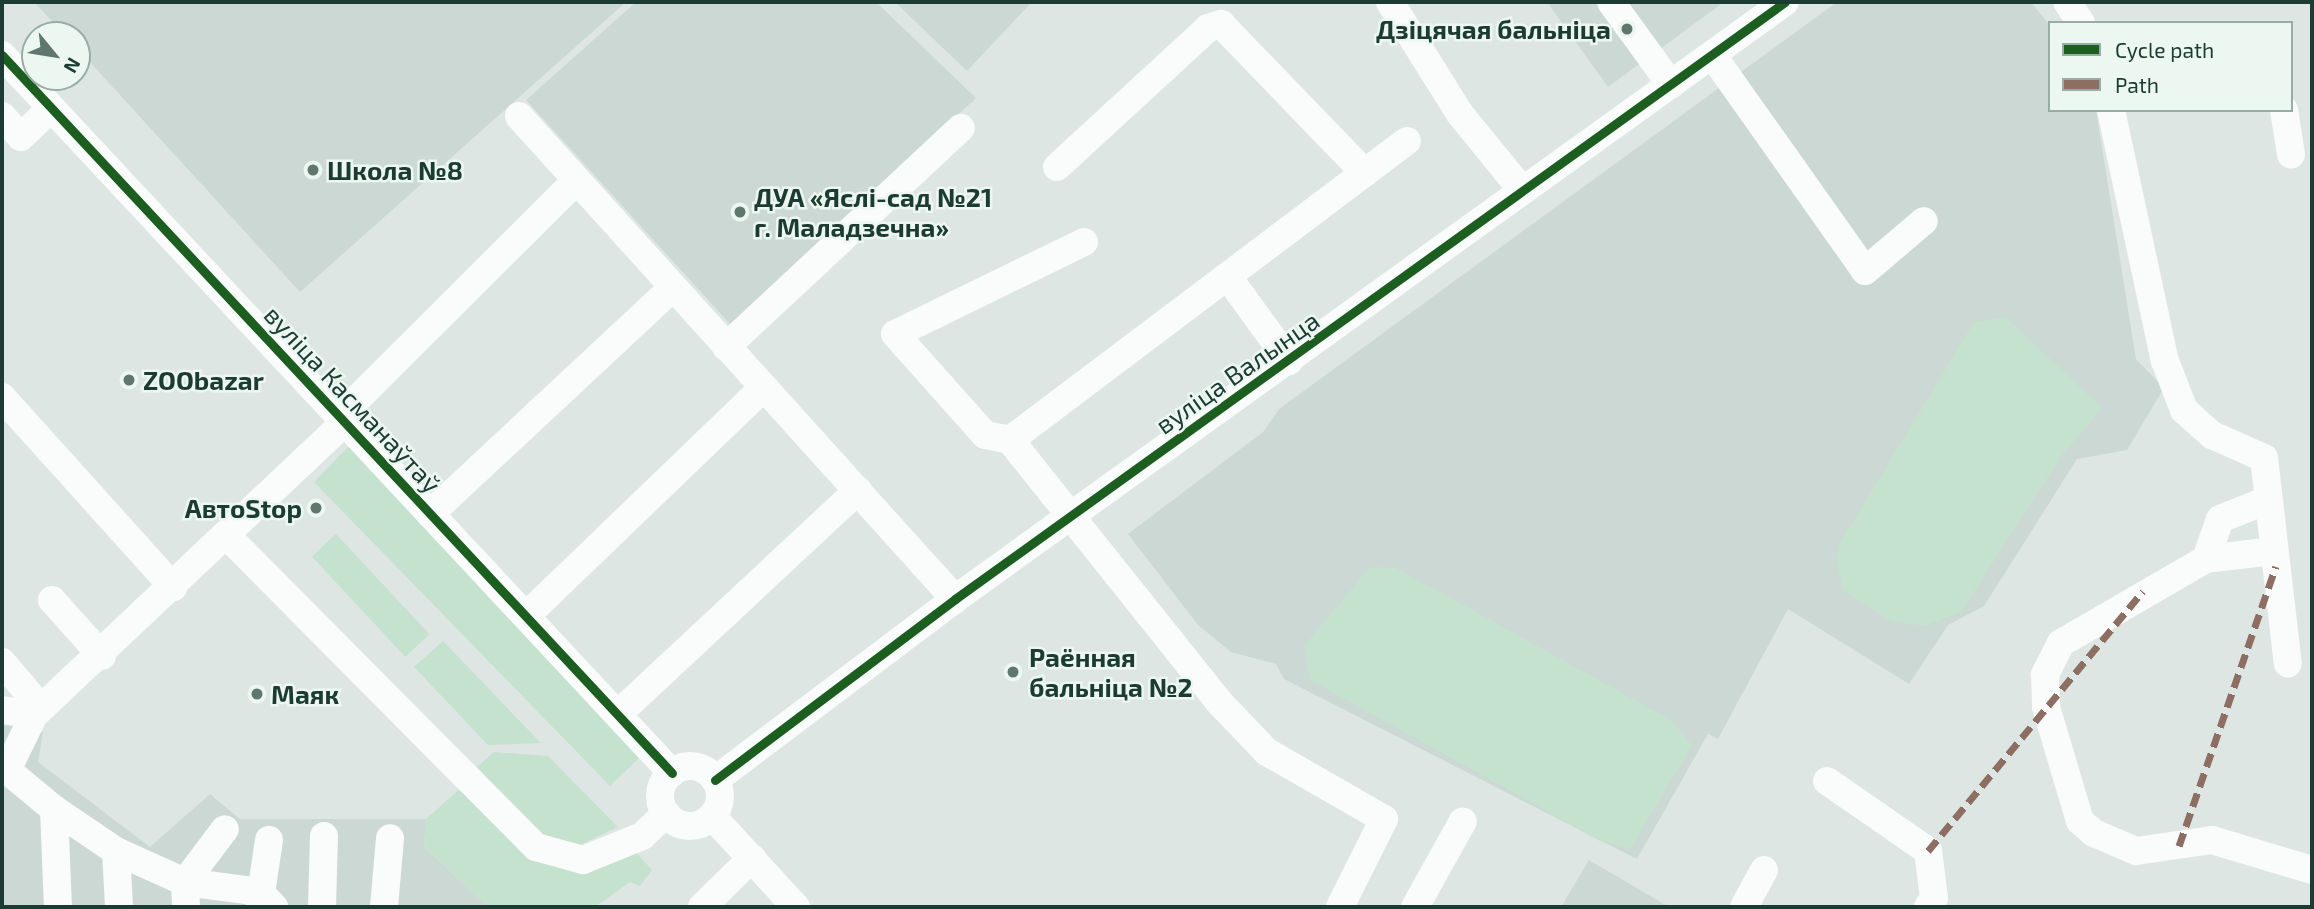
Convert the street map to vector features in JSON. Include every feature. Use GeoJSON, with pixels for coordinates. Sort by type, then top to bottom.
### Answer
{"type":"FeatureCollection","features":[{"type":"Feature","properties":{"kind":"street"},"geometry":{"type":"LineString","coordinates":[[1390,2],[1460,114],[1522,190]]}},
{"type":"Feature","properties":{"kind":"street"},"geometry":{"type":"LineString","coordinates":[[1611,2],[1671,85]]}},
{"type":"Feature","properties":{"kind":"street","name":"вуліца Валынца"},"geometry":{"type":"LineString","coordinates":[[715,779],[955,599],[1289,361],[1522,190],[1713,57],[1785,2]]}},
{"type":"Feature","properties":{"kind":"street"},"geometry":{"type":"LineString","coordinates":[[2067,2],[2080,21]]}},
{"type":"Feature","properties":{"kind":"street"},"geometry":{"type":"LineString","coordinates":[[1057,167],[1208,28],[1221,24],[1365,173]]}},
{"type":"Feature","properties":{"kind":"street","name":"вуліца Касманаўтаў"},"geometry":{"type":"LineString","coordinates":[[2,55],[672,772]]}},
{"type":"Feature","properties":{"kind":"street"},"geometry":{"type":"LineString","coordinates":[[1713,57],[1865,271],[1924,221]]}},
{"type":"Feature","properties":{"kind":"street"},"geometry":{"type":"LineString","coordinates":[[2,116],[21,136],[51,108]]}},
{"type":"Feature","properties":{"kind":"street"},"geometry":{"type":"LineString","coordinates":[[2110,112],[2165,361],[2184,410],[2212,435],[2264,458],[2288,664]]}},
{"type":"Feature","properties":{"kind":"street"},"geometry":{"type":"LineString","coordinates":[[2284,112],[2291,154]]}},
{"type":"Feature","properties":{"kind":"street"},"geometry":{"type":"LineString","coordinates":[[519,116],[955,599]]}},
{"type":"Feature","properties":{"kind":"street"},"geometry":{"type":"LineString","coordinates":[[726,347],[961,128]]}},
{"type":"Feature","properties":{"kind":"street"},"geometry":{"type":"LineString","coordinates":[[1010,440],[1407,141]]}},
{"type":"Feature","properties":{"kind":"street"},"geometry":{"type":"LineString","coordinates":[[269,840],[265,902],[185,895],[54,810],[4,768],[38,712],[102,656],[226,535],[577,180]]}},
{"type":"Feature","properties":{"kind":"street"},"geometry":{"type":"LineString","coordinates":[[1084,242],[895,334],[985,435],[1010,440],[1219,702],[1267,752],[1384,819],[1340,907]]}},
{"type":"Feature","properties":{"kind":"street"},"geometry":{"type":"LineString","coordinates":[[1228,277],[1289,361]]}},
{"type":"Feature","properties":{"kind":"street"},"geometry":{"type":"LineString","coordinates":[[430,514],[672,288]]}},
{"type":"Feature","properties":{"kind":"street"},"geometry":{"type":"LineString","coordinates":[[526,616],[763,388]]}},
{"type":"Feature","properties":{"kind":"street"},"geometry":{"type":"LineString","coordinates":[[2,397],[173,587]]}},
{"type":"Feature","properties":{"kind":"street"},"geometry":{"type":"LineString","coordinates":[[618,714],[858,490]]}},
{"type":"Feature","properties":{"kind":"street"},"geometry":{"type":"LineString","coordinates":[[2206,559],[2220,519],[2268,500]]}},
{"type":"Feature","properties":{"kind":"street"},"geometry":{"type":"LineString","coordinates":[[226,535],[536,848],[583,860],[642,836],[666,814]]}},
{"type":"Feature","properties":{"kind":"street"},"geometry":{"type":"LineString","coordinates":[[2274,551],[2206,559],[2084,628],[2053,657],[2045,675],[2046,707],[2080,821],[2136,851],[2213,840],[2312,870]]}},
{"type":"Feature","properties":{"kind":"street"},"geometry":{"type":"LineString","coordinates":[[52,600],[102,656]]}},
{"type":"Feature","properties":{"kind":"street"},"geometry":{"type":"LineString","coordinates":[[2,662],[38,712]]}},
{"type":"Feature","properties":{"kind":"street"},"geometry":{"type":"LineString","coordinates":[[2,710],[38,712]]}},
{"type":"Feature","properties":{"kind":"street"},"geometry":{"type":"LineString","coordinates":[[694,767],[715,779],[719,794],[712,816],[691,826],[666,814],[660,796],[672,772],[694,767]]}},
{"type":"Feature","properties":{"kind":"street"},"geometry":{"type":"LineString","coordinates":[[1827,781],[1928,851],[1931,903]]}},
{"type":"Feature","properties":{"kind":"street"},"geometry":{"type":"LineString","coordinates":[[54,810],[58,907]]}},
{"type":"Feature","properties":{"kind":"street"},"geometry":{"type":"LineString","coordinates":[[712,816],[796,907]]}},
{"type":"Feature","properties":{"kind":"street"},"geometry":{"type":"LineString","coordinates":[[1415,907],[1463,821]]}},
{"type":"Feature","properties":{"kind":"street"},"geometry":{"type":"LineString","coordinates":[[185,895],[225,829]]}},
{"type":"Feature","properties":{"kind":"street"},"geometry":{"type":"LineString","coordinates":[[322,907],[324,836]]}},
{"type":"Feature","properties":{"kind":"street"},"geometry":{"type":"LineString","coordinates":[[384,907],[390,838]]}},
{"type":"Feature","properties":{"kind":"street"},"geometry":{"type":"LineString","coordinates":[[116,851],[119,907]]}},
{"type":"Feature","properties":{"kind":"street"},"geometry":{"type":"LineString","coordinates":[[702,907],[752,858]]}},
{"type":"Feature","properties":{"kind":"street"},"geometry":{"type":"LineString","coordinates":[[1744,907],[1764,870]]}},
{"type":"Feature","properties":{"kind":"shaded area","name":"Школа №8"},"geometry":{"type":"Polygon","coordinates":[[[34,2],[626,2],[300,292],[91,63],[91,21],[52,21],[34,2]]]}},
{"type":"Feature","properties":{"kind":"shaded area","name":"ДУА «Яслі-сад №21 г. Маладзечна»"},"geometry":{"type":"Polygon","coordinates":[[[636,2],[876,2],[976,98],[730,324],[526,100],[636,2]]]}},
{"type":"Feature","properties":{"kind":"shaded area"},"geometry":{"type":"Polygon","coordinates":[[[895,2],[1032,2],[967,71],[895,2]]]}},
{"type":"Feature","properties":{"kind":"shaded area","name":"Дзіцячая бальніца"},"geometry":{"type":"Polygon","coordinates":[[[1547,2],[1724,2],[1608,87],[1547,2]]]}},
{"type":"Feature","properties":{"kind":"shaded area"},"geometry":{"type":"Polygon","coordinates":[[[1837,2],[2031,2],[2048,23],[2048,112],[2096,112],[2136,359],[2164,388],[2127,450],[2077,459],[1984,606],[1948,625],[1909,684],[1788,609],[1718,739],[1708,734],[1637,859],[1284,679],[1276,664],[1231,652],[1198,625],[1128,534],[1263,432],[1279,409],[1837,2]]]}},
{"type":"Feature","properties":{"kind":"shaded area"},"geometry":{"type":"Polygon","coordinates":[[[2,724],[43,732],[38,762],[150,847],[210,794],[240,819],[426,819],[424,847],[488,907],[2,907],[2,724]]]}},
{"type":"Feature","properties":{"kind":"shaded area"},"geometry":{"type":"Polygon","coordinates":[[[1589,860],[1669,907],[1561,907],[1589,860]]]}},
{"type":"Feature","properties":{"kind":"green space"},"geometry":{"type":"Polygon","coordinates":[[[2006,317],[2102,408],[2060,458],[1961,612],[1924,626],[1891,621],[1843,590],[1836,559],[1841,542],[1974,322],[2006,317]]]}},
{"type":"Feature","properties":{"kind":"green space"},"geometry":{"type":"Polygon","coordinates":[[[351,444],[639,758],[610,786],[314,482],[351,444]]]}},
{"type":"Feature","properties":{"kind":"green space"},"geometry":{"type":"Polygon","coordinates":[[[336,534],[429,634],[405,657],[312,557],[336,534]]]}},
{"type":"Feature","properties":{"kind":"green space"},"geometry":{"type":"Polygon","coordinates":[[[1370,567],[1396,568],[1671,720],[1692,745],[1630,849],[1600,841],[1309,679],[1304,646],[1370,567]]]}},
{"type":"Feature","properties":{"kind":"green space"},"geometry":{"type":"Polygon","coordinates":[[[443,641],[541,743],[488,745],[414,667],[443,641]]]}},
{"type":"Feature","properties":{"kind":"green space"},"geometry":{"type":"Polygon","coordinates":[[[494,752],[548,756],[618,827],[576,847],[538,835],[477,767],[494,752]]]}},
{"type":"Feature","properties":{"kind":"green space"},"geometry":{"type":"Polygon","coordinates":[[[462,787],[528,858],[579,871],[632,848],[652,870],[640,886],[630,882],[595,907],[488,907],[424,847],[426,819],[462,787]]]}},
{"type":"Feature","properties":{"kind":"marked path"},"geometry":{"type":"LineString","coordinates":[[2179,846],[2276,566]]}},
{"type":"Feature","properties":{"kind":"marked path"},"geometry":{"type":"LineString","coordinates":[[1928,851],[2143,591]]}},
{"type":"Feature","properties":{"kind":"cycle path"},"geometry":{"type":"LineString","coordinates":[[715,780],[955,599],[1785,2]]}},
{"type":"Feature","properties":{"kind":"cycle path"},"geometry":{"type":"LineString","coordinates":[[2,55],[672,773]]}},
{"type":"Feature","properties":{"kind":"place","name":"Дзіцячая бальніца"},"geometry":{"type":"Point","coordinates":[1627,29]}},
{"type":"Feature","properties":{"kind":"place","name":"Школа №8"},"geometry":{"type":"Point","coordinates":[313,170]}},
{"type":"Feature","properties":{"kind":"place","name":"ДУА «Яслі-сад №21 г. Маладзечна»"},"geometry":{"type":"Point","coordinates":[740,212]}},
{"type":"Feature","properties":{"kind":"place","name":"ZOObazar"},"geometry":{"type":"Point","coordinates":[129,380]}},
{"type":"Feature","properties":{"kind":"place","name":"АвтоStop"},"geometry":{"type":"Point","coordinates":[316,508]}},
{"type":"Feature","properties":{"kind":"place","name":"Раённая бальніца №2"},"geometry":{"type":"Point","coordinates":[1013,672]}},
{"type":"Feature","properties":{"kind":"place","name":"Маяк"},"geometry":{"type":"Point","coordinates":[257,694]}}]}
